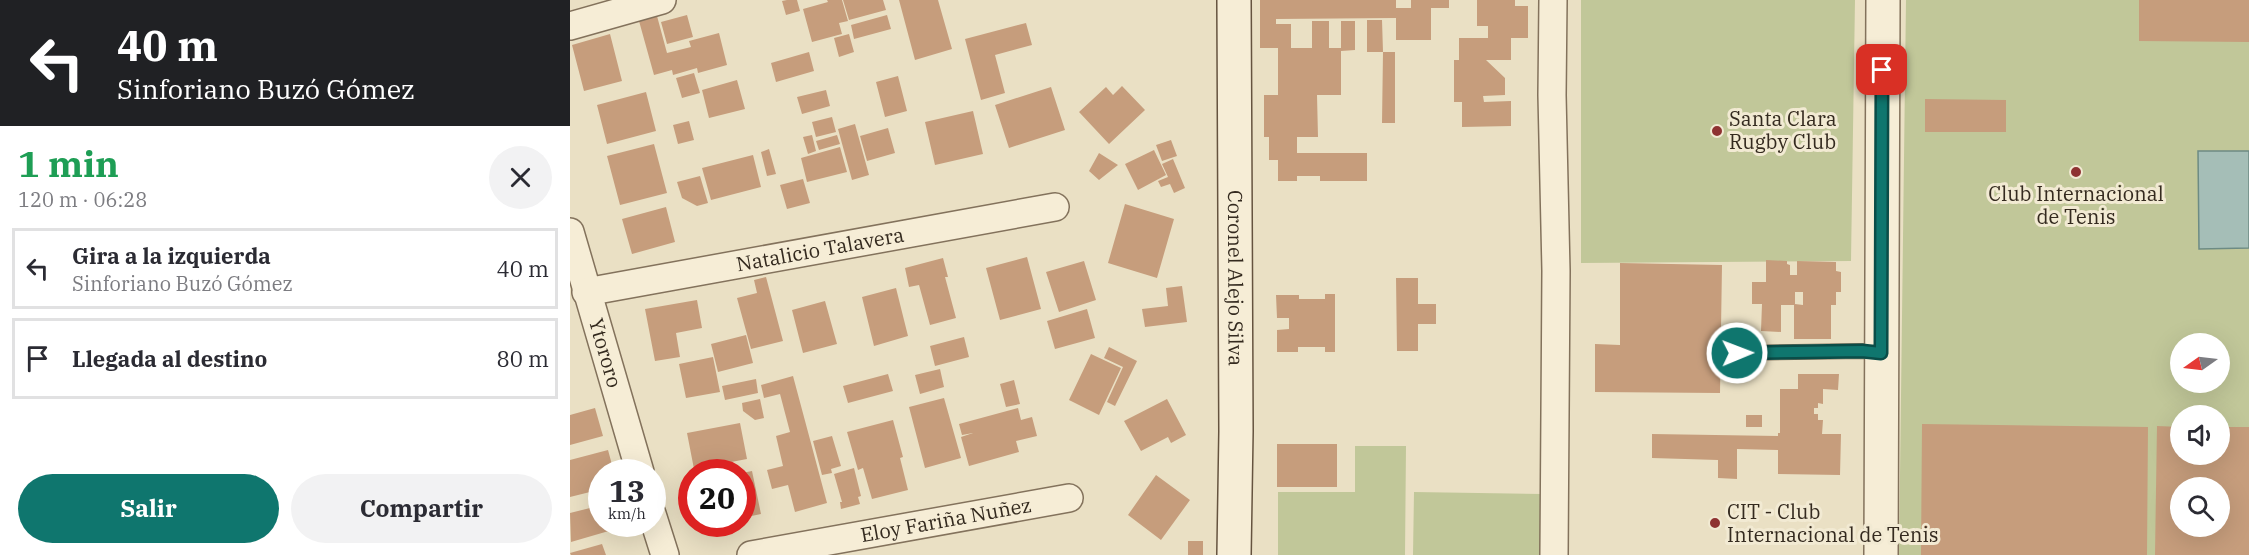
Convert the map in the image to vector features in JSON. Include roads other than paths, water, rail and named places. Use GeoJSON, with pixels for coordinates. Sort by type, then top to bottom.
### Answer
{"type":"FeatureCollection","features":[{"type":"Feature","properties":{"kind":"street"},"geometry":{"type":"LineString","coordinates":[[570,26],[662,0]]}},
{"type":"Feature","properties":{"kind":"street","name":"Coronel Alejo Silva"},"geometry":{"type":"LineString","coordinates":[[1234,0],[1236,419],[1234,555]]}},
{"type":"Feature","properties":{"kind":"street"},"geometry":{"type":"LineString","coordinates":[[1553,0],[1552,95],[1556,271],[1554,555]]}},
{"type":"Feature","properties":{"kind":"street"},"geometry":{"type":"LineString","coordinates":[[1881,555],[1883,0]]}},
{"type":"Feature","properties":{"kind":"street","name":"Natalicio Talavera"},"geometry":{"type":"LineString","coordinates":[[586,292],[1055,207]]}},
{"type":"Feature","properties":{"kind":"street","name":"Ytororo"},"geometry":{"type":"LineString","coordinates":[[570,232],[636,459]]}},
{"type":"Feature","properties":{"kind":"street","name":"Eloy Fariña Nuñez"},"geometry":{"type":"LineString","coordinates":[[751,555],[1069,498]]}},
{"type":"Feature","properties":{"kind":"street"},"geometry":{"type":"LineString","coordinates":[[659,537],[665,555]]}},
{"type":"Feature","properties":{"kind":"lane"},"geometry":{"type":"LineString","coordinates":[[1737,353],[1862,351],[1881,353]]}},
{"type":"Feature","properties":{"kind":"water"},"geometry":{"type":"Polygon","coordinates":[[[2198,151],[2249,151],[2249,248],[2199,249],[2198,151]]]}},
{"type":"Feature","properties":{"kind":"place","name":"Santa Clara Rugby Club"},"geometry":{"type":"Point","coordinates":[1717,131]}},
{"type":"Feature","properties":{"kind":"place","name":"Club Internacional de Tenis"},"geometry":{"type":"Point","coordinates":[2076,172]}},
{"type":"Feature","properties":{"kind":"place","name":"CIT - Club Internacional de Tenis"},"geometry":{"type":"Point","coordinates":[1715,523]}}]}
